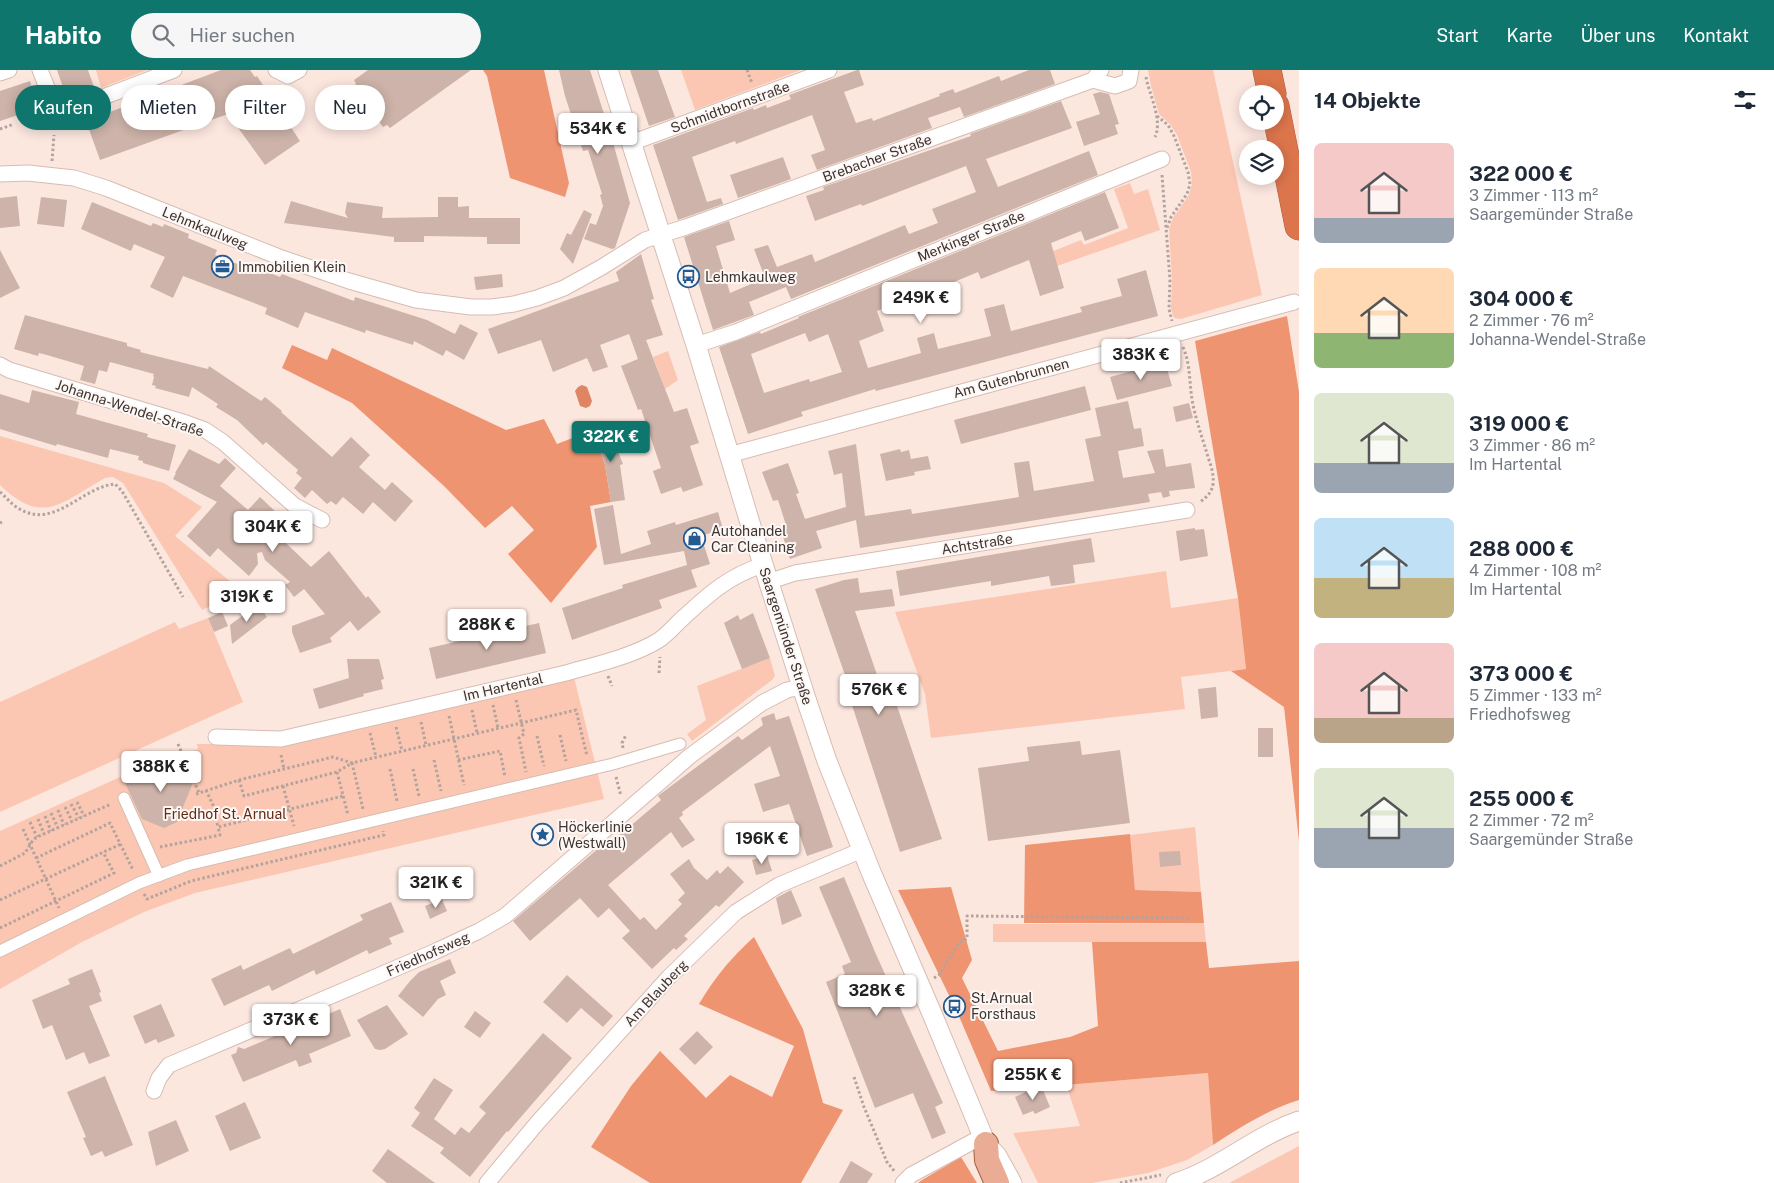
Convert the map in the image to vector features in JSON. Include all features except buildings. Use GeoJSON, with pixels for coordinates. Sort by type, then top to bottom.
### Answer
{"type":"FeatureCollection","features":[{"type":"Feature","properties":{"kind":"highway"},"geometry":{"type":"LineString","coordinates":[[1267,70],[1270,85]]}},
{"type":"Feature","properties":{"kind":"highway"},"geometry":{"type":"LineString","coordinates":[[1280,130],[1299,226]]}},
{"type":"Feature","properties":{"kind":"main road"},"geometry":{"type":"LineString","coordinates":[[984,1140],[987,1160],[997,1183]]}},
{"type":"Feature","properties":{"kind":"street"},"geometry":{"type":"LineString","coordinates":[[0,74],[9,70]]}},
{"type":"Feature","properties":{"kind":"street"},"geometry":{"type":"LineString","coordinates":[[40,70],[56,110],[64,112],[174,70]]}},
{"type":"Feature","properties":{"kind":"street"},"geometry":{"type":"LineString","coordinates":[[276,70],[288,76],[299,70]]}},
{"type":"Feature","properties":{"kind":"street","name":"Saargemünder Straße"},"geometry":{"type":"LineString","coordinates":[[608,70],[766,574],[827,761],[862,850],[984,1140],[997,1156],[1012,1183]]}},
{"type":"Feature","properties":{"kind":"street","name":"Schmidtbornstraße"},"geometry":{"type":"LineString","coordinates":[[631,143],[829,70]]}},
{"type":"Feature","properties":{"kind":"street","name":"Brebacher Straße"},"geometry":{"type":"LineString","coordinates":[[661,235],[1097,75],[1114,86],[1129,81],[1131,70]]}},
{"type":"Feature","properties":{"kind":"street","name":"Merkinger Straße"},"geometry":{"type":"LineString","coordinates":[[696,346],[736,332],[1162,159]]}},
{"type":"Feature","properties":{"kind":"street","name":"Lehmkaulweg"},"geometry":{"type":"LineString","coordinates":[[0,174],[51,174],[90,183],[279,257],[349,281],[416,300],[445,305],[492,307],[537,298],[564,288],[642,242],[661,235]]}},
{"type":"Feature","properties":{"kind":"street","name":"Am Gutenbrunnen"},"geometry":{"type":"LineString","coordinates":[[729,455],[948,394],[1177,335],[1294,302]]}},
{"type":"Feature","properties":{"kind":"street","name":"Johanna-Wendel-Straße"},"geometry":{"type":"LineString","coordinates":[[0,366],[205,430],[223,442],[294,506],[322,520]]}},
{"type":"Feature","properties":{"kind":"street","name":"Achtstraße"},"geometry":{"type":"LineString","coordinates":[[766,574],[795,573],[1187,510]]}},
{"type":"Feature","properties":{"kind":"street","name":"Im Hartental"},"geometry":{"type":"LineString","coordinates":[[216,737],[282,739],[601,663],[647,647],[661,639],[723,584],[739,574],[766,574]]}},
{"type":"Feature","properties":{"kind":"street","name":"Friedhofsweg"},"geometry":{"type":"LineString","coordinates":[[154,1091],[159,1078],[169,1065],[434,952],[479,931],[505,916],[690,756],[762,703],[787,690],[802,686]]}},
{"type":"Feature","properties":{"kind":"street"},"geometry":{"type":"LineString","coordinates":[[0,951],[139,884],[186,865],[612,764],[680,744]]}},
{"type":"Feature","properties":{"kind":"street"},"geometry":{"type":"LineString","coordinates":[[124,798],[159,876]]}},
{"type":"Feature","properties":{"kind":"street","name":"Am Blauberg"},"geometry":{"type":"LineString","coordinates":[[487,1183],[538,1122],[650,998],[736,912],[779,886],[862,850]]}},
{"type":"Feature","properties":{"kind":"street"},"geometry":{"type":"LineString","coordinates":[[1176,1183],[1199,1174],[1265,1136],[1299,1121]]}},
{"type":"Feature","properties":{"kind":"street"},"geometry":{"type":"LineString","coordinates":[[903,1182],[911,1175],[984,1140]]}},
{"type":"Feature","properties":{"kind":"path"},"geometry":{"type":"LineString","coordinates":[[1145,70],[1156,116],[1157,133],[1155,137]]}},
{"type":"Feature","properties":{"kind":"path"},"geometry":{"type":"LineString","coordinates":[[1156,116],[1168,125],[1174,136],[1188,172],[1190,184],[1187,194],[1171,217],[1166,229]]}},
{"type":"Feature","properties":{"kind":"path"},"geometry":{"type":"LineString","coordinates":[[0,129],[14,124]]}},
{"type":"Feature","properties":{"kind":"path"},"geometry":{"type":"LineString","coordinates":[[52,161],[54,135]]}},
{"type":"Feature","properties":{"kind":"path"},"geometry":{"type":"LineString","coordinates":[[1162,159],[1162,189],[1170,280],[1168,309],[1186,354],[1193,403],[1213,472],[1213,485],[1208,497],[1187,510]]}},
{"type":"Feature","properties":{"kind":"path"},"geometry":{"type":"LineString","coordinates":[[0,492],[17,508],[39,515],[52,513],[100,487],[115,484],[122,491],[183,597]]}},
{"type":"Feature","properties":{"kind":"path"},"geometry":{"type":"LineString","coordinates":[[514,694],[524,734],[519,738],[529,783]]}},
{"type":"Feature","properties":{"kind":"path"},"geometry":{"type":"LineString","coordinates":[[492,699],[498,728]]}},
{"type":"Feature","properties":{"kind":"path"},"geometry":{"type":"LineString","coordinates":[[471,704],[477,733]]}},
{"type":"Feature","properties":{"kind":"path"},"geometry":{"type":"LineString","coordinates":[[239,780],[244,796],[337,772],[352,763],[576,710],[587,758]]}},
{"type":"Feature","properties":{"kind":"path"},"geometry":{"type":"LineString","coordinates":[[447,711],[466,798]]}},
{"type":"Feature","properties":{"kind":"path"},"geometry":{"type":"LineString","coordinates":[[420,718],[426,745]]}},
{"type":"Feature","properties":{"kind":"path"},"geometry":{"type":"LineString","coordinates":[[396,725],[402,751]]}},
{"type":"Feature","properties":{"kind":"path"},"geometry":{"type":"LineString","coordinates":[[370,731],[376,757]]}},
{"type":"Feature","properties":{"kind":"path"},"geometry":{"type":"LineString","coordinates":[[560,735],[568,774]]}},
{"type":"Feature","properties":{"kind":"path"},"geometry":{"type":"LineString","coordinates":[[537,736],[547,779]]}},
{"type":"Feature","properties":{"kind":"path"},"geometry":{"type":"LineString","coordinates":[[178,744],[198,794],[239,780],[332,756],[352,763]]}},
{"type":"Feature","properties":{"kind":"path"},"geometry":{"type":"LineString","coordinates":[[458,760],[500,751],[508,788]]}},
{"type":"Feature","properties":{"kind":"path"},"geometry":{"type":"LineString","coordinates":[[281,755],[284,769]]}},
{"type":"Feature","properties":{"kind":"path"},"geometry":{"type":"LineString","coordinates":[[434,760],[444,804]]}},
{"type":"Feature","properties":{"kind":"path"},"geometry":{"type":"LineString","coordinates":[[352,763],[366,822]]}},
{"type":"Feature","properties":{"kind":"path"},"geometry":{"type":"LineString","coordinates":[[612,764],[626,811]]}},
{"type":"Feature","properties":{"kind":"path"},"geometry":{"type":"LineString","coordinates":[[390,769],[400,814]]}},
{"type":"Feature","properties":{"kind":"path"},"geometry":{"type":"LineString","coordinates":[[413,769],[422,809]]}},
{"type":"Feature","properties":{"kind":"path"},"geometry":{"type":"LineString","coordinates":[[337,772],[350,826]]}},
{"type":"Feature","properties":{"kind":"path"},"geometry":{"type":"LineString","coordinates":[[283,786],[297,839]]}},
{"type":"Feature","properties":{"kind":"path"},"geometry":{"type":"LineString","coordinates":[[147,849],[220,835],[213,805],[206,790]]}},
{"type":"Feature","properties":{"kind":"path"},"geometry":{"type":"LineString","coordinates":[[218,827],[343,796]]}},
{"type":"Feature","properties":{"kind":"path"},"geometry":{"type":"LineString","coordinates":[[0,866],[26,853],[33,840],[37,837],[124,798]]}},
{"type":"Feature","properties":{"kind":"path"},"geometry":{"type":"LineString","coordinates":[[77,802],[84,816]]}},
{"type":"Feature","properties":{"kind":"path"},"geometry":{"type":"LineString","coordinates":[[71,804],[78,818]]}},
{"type":"Feature","properties":{"kind":"path"},"geometry":{"type":"LineString","coordinates":[[65,807],[72,822]]}},
{"type":"Feature","properties":{"kind":"path"},"geometry":{"type":"LineString","coordinates":[[58,810],[64,825]]}},
{"type":"Feature","properties":{"kind":"path"},"geometry":{"type":"LineString","coordinates":[[51,813],[58,828]]}},
{"type":"Feature","properties":{"kind":"path"},"geometry":{"type":"LineString","coordinates":[[45,816],[51,831]]}},
{"type":"Feature","properties":{"kind":"path"},"geometry":{"type":"LineString","coordinates":[[38,819],[44,834]]}},
{"type":"Feature","properties":{"kind":"path"},"geometry":{"type":"LineString","coordinates":[[30,822],[37,837]]}},
{"type":"Feature","properties":{"kind":"path"},"geometry":{"type":"LineString","coordinates":[[36,858],[110,823],[139,884]]}},
{"type":"Feature","properties":{"kind":"path"},"geometry":{"type":"LineString","coordinates":[[23,829],[64,920]]}},
{"type":"Feature","properties":{"kind":"path"},"geometry":{"type":"LineString","coordinates":[[146,899],[191,881],[384,835]]}},
{"type":"Feature","properties":{"kind":"path"},"geometry":{"type":"LineString","coordinates":[[201,839],[203,846]]}},
{"type":"Feature","properties":{"kind":"path"},"geometry":{"type":"LineString","coordinates":[[0,900],[121,844]]}},
{"type":"Feature","properties":{"kind":"path"},"geometry":{"type":"LineString","coordinates":[[0,928],[114,873],[104,852]]}},
{"type":"Feature","properties":{"kind":"path"},"geometry":{"type":"LineString","coordinates":[[920,985],[939,975],[959,942],[967,939],[967,916],[1191,918]]}},
{"type":"Feature","properties":{"kind":"path"},"geometry":{"type":"LineString","coordinates":[[854,1077],[864,1107],[887,1162],[903,1182]]}},
{"type":"Feature","properties":{"kind":"green space"},"geometry":{"type":"Polygon","coordinates":[[[96,70],[147,70],[109,85],[100,85],[96,70]]]}},
{"type":"Feature","properties":{"kind":"green space"},"geometry":{"type":"Polygon","coordinates":[[[681,70],[801,70],[695,110],[681,70]]]}},
{"type":"Feature","properties":{"kind":"green space"},"geometry":{"type":"Polygon","coordinates":[[[1148,70],[1213,70],[1262,295],[1181,319],[1174,318],[1171,309],[1172,281],[1169,229],[1173,218],[1189,195],[1192,184],[1191,172],[1177,135],[1170,124],[1159,114],[1148,70]]]}},
{"type":"Feature","properties":{"kind":"green space"},"geometry":{"type":"Polygon","coordinates":[[[1130,183],[1134,194],[1148,189],[1160,230],[1057,266],[1051,252],[1081,240],[1084,245],[1128,228],[1114,189],[1130,183]]]}},
{"type":"Feature","properties":{"kind":"green space"},"geometry":{"type":"Polygon","coordinates":[[[668,351],[678,380],[665,389],[653,357],[668,351]]]}},
{"type":"Feature","properties":{"kind":"green space"},"geometry":{"type":"Polygon","coordinates":[[[0,436],[164,483],[202,507],[175,536],[243,592],[202,610],[123,483],[113,477],[105,478],[64,502],[52,506],[41,508],[28,505],[15,498],[0,485],[0,436]]]}},
{"type":"Feature","properties":{"kind":"green space"},"geometry":{"type":"Polygon","coordinates":[[[1166,571],[1171,608],[1238,598],[1246,669],[1181,677],[1185,709],[931,738],[925,694],[895,612],[1166,571]]]}},
{"type":"Feature","properties":{"kind":"green space"},"geometry":{"type":"Polygon","coordinates":[[[208,618],[243,702],[0,812],[0,702],[175,622],[179,629],[208,618]]]}},
{"type":"Feature","properties":{"kind":"green space"},"geometry":{"type":"Polygon","coordinates":[[[770,658],[775,676],[772,680],[692,741],[687,734],[706,720],[697,686],[770,658]]]}},
{"type":"Feature","properties":{"kind":"green space","name":"Friedhof St. Arnual"},"geometry":{"type":"Polygon","coordinates":[[[574,677],[604,799],[195,893],[144,912],[82,942],[0,989],[0,831],[178,751],[180,757],[198,749],[197,744],[261,744],[574,677]]]}},
{"type":"Feature","properties":{"kind":"green space"},"geometry":{"type":"Polygon","coordinates":[[[1195,827],[1201,892],[1135,890],[1130,835],[1195,827]]]}},
{"type":"Feature","properties":{"kind":"green space"},"geometry":{"type":"Polygon","coordinates":[[[1204,923],[1206,942],[993,942],[993,924],[1204,923]]]}},
{"type":"Feature","properties":{"kind":"green space"},"geometry":{"type":"Polygon","coordinates":[[[1208,1073],[1213,1145],[1187,1160],[1148,1173],[1092,1183],[1038,1183],[1013,1133],[1080,1126],[1066,1085],[1208,1073]]]}},
{"type":"Feature","properties":{"kind":"green space"},"geometry":{"type":"Polygon","coordinates":[[[1299,1146],[1299,1183],[1229,1183],[1299,1146]]]}},
{"type":"Feature","properties":{"kind":"shaded area"},"geometry":{"type":"Polygon","coordinates":[[[483,70],[544,70],[569,183],[565,197],[510,178],[487,76],[483,70]]]}},
{"type":"Feature","properties":{"kind":"shaded area"},"geometry":{"type":"Polygon","coordinates":[[[1287,316],[1299,392],[1299,841],[1284,707],[1231,671],[1246,669],[1238,598],[1195,341],[1287,316]]]}},
{"type":"Feature","properties":{"kind":"shaded area"},"geometry":{"type":"Polygon","coordinates":[[[292,345],[327,360],[332,348],[506,430],[544,419],[557,444],[593,430],[605,465],[611,502],[590,506],[597,547],[551,603],[508,554],[534,530],[512,506],[485,528],[444,486],[352,403],[282,368],[292,345]]]}},
{"type":"Feature","properties":{"kind":"shaded area"},"geometry":{"type":"Polygon","coordinates":[[[582,385],[587,387],[592,401],[590,406],[586,408],[580,406],[575,391],[582,385]]]}},
{"type":"Feature","properties":{"kind":"shaded area"},"geometry":{"type":"Polygon","coordinates":[[[1130,834],[1135,890],[1201,892],[1204,923],[1024,923],[1025,845],[1130,834]]]}},
{"type":"Feature","properties":{"kind":"shaded area"},"geometry":{"type":"Polygon","coordinates":[[[951,887],[972,960],[962,978],[998,1051],[1070,1037],[1098,1026],[1092,942],[1206,942],[1209,968],[1299,961],[1299,1100],[1265,1114],[1213,1145],[1208,1073],[1066,1085],[1046,1084],[991,1091],[958,1014],[898,890],[951,887]]]}},
{"type":"Feature","properties":{"kind":"shaded area"},"geometry":{"type":"Polygon","coordinates":[[[754,937],[803,1029],[823,1103],[843,1110],[801,1183],[650,1183],[591,1147],[631,1086],[660,1051],[706,1098],[730,1075],[772,1097],[794,1046],[699,1004],[724,968],[754,937]]]}},
{"type":"Feature","properties":{"kind":"shaded area"},"geometry":{"type":"Polygon","coordinates":[[[961,1157],[977,1183],[918,1183],[922,1180],[961,1157]]]}},
{"type":"Feature","properties":{"kind":"place","name":"Immobilien Klein"},"geometry":{"type":"Point","coordinates":[222,267]}},
{"type":"Feature","properties":{"kind":"place","name":"Lehmkaulweg"},"geometry":{"type":"Point","coordinates":[689,277]}},
{"type":"Feature","properties":{"kind":"place","name":"Autohandel Car Cleaning"},"geometry":{"type":"Point","coordinates":[695,539]}},
{"type":"Feature","properties":{"kind":"place","name":"Höckerlinie (Westwall)"},"geometry":{"type":"Point","coordinates":[542,835]}},
{"type":"Feature","properties":{"kind":"place","name":"St.Arnual Forsthaus"},"geometry":{"type":"Point","coordinates":[955,1006]}}]}
